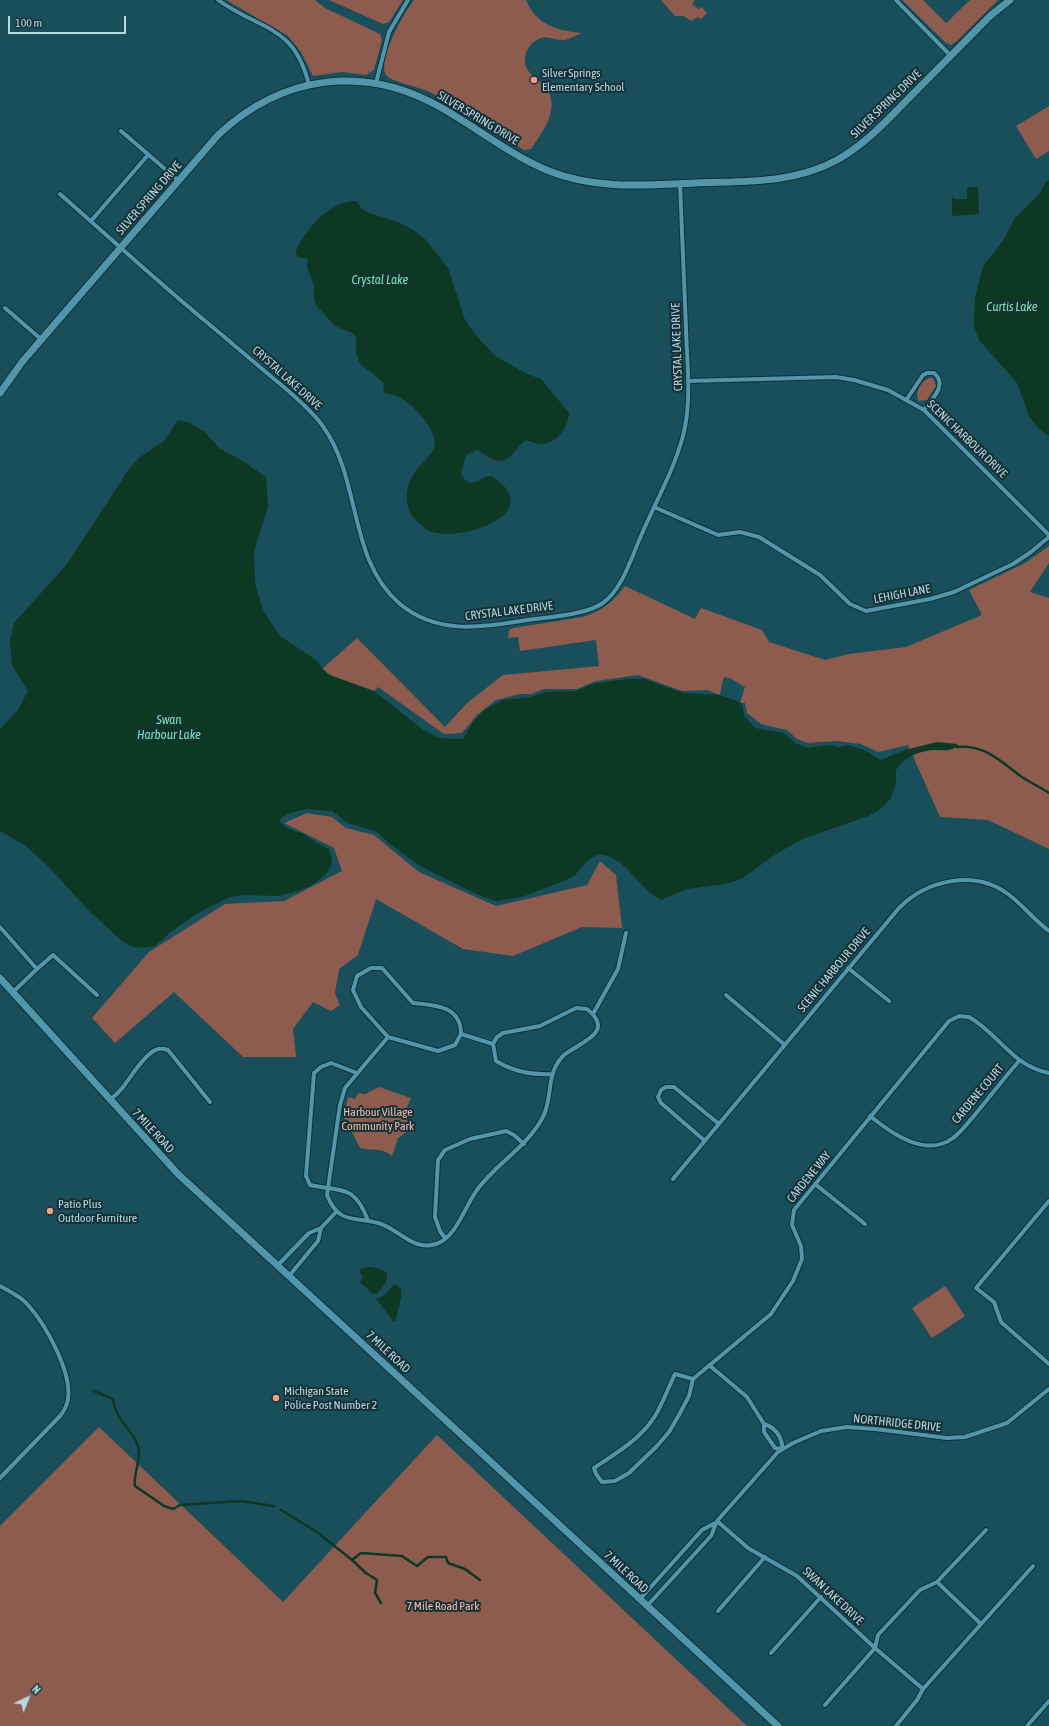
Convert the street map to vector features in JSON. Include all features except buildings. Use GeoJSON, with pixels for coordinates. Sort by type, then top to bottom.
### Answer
{"type":"FeatureCollection","features":[{"type":"Feature","properties":{"kind":"street"},"geometry":{"type":"LineString","coordinates":[[218,0],[286,39],[297,52],[309,84]]}},
{"type":"Feature","properties":{"kind":"street"},"geometry":{"type":"LineString","coordinates":[[376,83],[389,32],[408,0]]}},
{"type":"Feature","properties":{"kind":"street"},"geometry":{"type":"LineString","coordinates":[[896,0],[951,56]]}},
{"type":"Feature","properties":{"kind":"street","name":"SILVER SPRING DRIVE"},"geometry":{"type":"LineString","coordinates":[[0,393],[22,362],[218,135],[237,118],[267,99],[289,90],[309,84],[343,81],[376,83],[401,89],[425,99],[532,163],[557,174],[578,180],[606,185],[680,184],[777,179],[796,175],[827,164],[851,151],[873,134],[990,16],[1010,0]]}},
{"type":"Feature","properties":{"kind":"street"},"geometry":{"type":"LineString","coordinates":[[121,130],[178,181]]}},
{"type":"Feature","properties":{"kind":"street"},"geometry":{"type":"LineString","coordinates":[[91,221],[148,155]]}},
{"type":"Feature","properties":{"kind":"street","name":"CRYSTAL LAKE DRIVE"},"geometry":{"type":"LineString","coordinates":[[60,194],[303,404],[320,422],[330,436],[343,464],[367,556],[374,573],[381,584],[396,600],[420,616],[446,626],[475,628],[574,613],[596,607],[610,597],[616,589],[654,507],[682,439],[688,407],[680,184]]}},
{"type":"Feature","properties":{"kind":"street"},"geometry":{"type":"LineString","coordinates":[[5,308],[42,340]]}},
{"type":"Feature","properties":{"kind":"street"},"geometry":{"type":"LineString","coordinates":[[907,399],[923,375],[927,372],[934,373],[939,380],[940,387],[924,410]]}},
{"type":"Feature","properties":{"kind":"street","name":"SCENIC HARBOUR DRIVE"},"geometry":{"type":"LineString","coordinates":[[688,381],[836,377],[879,386],[907,399],[924,410],[1049,536]]}},
{"type":"Feature","properties":{"kind":"street","name":"LEHIGH LANE"},"geometry":{"type":"LineString","coordinates":[[654,507],[718,535],[740,532],[759,537],[820,575],[850,604],[866,612],[930,599],[954,592],[1022,559],[1049,536]]}},
{"type":"Feature","properties":{"kind":"street","name":"SCENIC HARBOUR DRIVE"},"geometry":{"type":"LineString","coordinates":[[673,1179],[848,968],[907,899],[919,891],[940,883],[966,880],[978,882],[1000,889],[1013,898],[1049,931]]}},
{"type":"Feature","properties":{"kind":"street"},"geometry":{"type":"LineString","coordinates":[[0,927],[37,969]]}},
{"type":"Feature","properties":{"kind":"street"},"geometry":{"type":"LineString","coordinates":[[593,1014],[618,969],[626,933]]}},
{"type":"Feature","properties":{"kind":"street"},"geometry":{"type":"LineString","coordinates":[[13,992],[52,955],[97,995]]}},
{"type":"Feature","properties":{"kind":"street"},"geometry":{"type":"LineString","coordinates":[[371,968],[382,968],[413,1003],[433,1005],[448,1010],[457,1016],[461,1026],[461,1034],[455,1045],[438,1051],[388,1037],[361,1007],[353,990],[357,976],[371,968]]}},
{"type":"Feature","properties":{"kind":"street"},"geometry":{"type":"LineString","coordinates":[[848,968],[889,1001]]}},
{"type":"Feature","properties":{"kind":"street","name":"7 MILE ROAD"},"geometry":{"type":"LineString","coordinates":[[0,978],[178,1174],[778,1726]]}},
{"type":"Feature","properties":{"kind":"street"},"geometry":{"type":"LineString","coordinates":[[726,995],[785,1045]]}},
{"type":"Feature","properties":{"kind":"street"},"geometry":{"type":"LineString","coordinates":[[388,1037],[345,1088],[340,1105],[327,1195],[331,1205],[336,1211],[351,1219],[384,1225],[416,1244],[426,1246],[437,1244],[452,1233],[469,1202],[480,1186],[494,1170],[524,1144],[544,1115],[551,1093],[553,1074],[564,1056],[590,1040],[595,1034],[597,1026],[593,1014],[587,1009],[576,1008],[540,1026],[504,1032],[497,1036],[493,1044],[496,1061],[511,1070],[534,1075],[553,1074]]}},
{"type":"Feature","properties":{"kind":"street","name":"CARDENE COURT"},"geometry":{"type":"LineString","coordinates":[[964,1016],[973,1019],[1019,1061],[959,1134],[943,1144],[927,1146],[907,1140],[891,1132],[870,1116],[949,1021],[956,1017],[964,1016]]}},
{"type":"Feature","properties":{"kind":"street"},"geometry":{"type":"LineString","coordinates":[[461,1034],[493,1044]]}},
{"type":"Feature","properties":{"kind":"street"},"geometry":{"type":"LineString","coordinates":[[110,1100],[123,1087],[132,1072],[156,1049],[161,1048],[168,1050],[210,1102]]}},
{"type":"Feature","properties":{"kind":"street"},"geometry":{"type":"LineString","coordinates":[[1019,1061],[1038,1071],[1049,1073]]}},
{"type":"Feature","properties":{"kind":"street"},"geometry":{"type":"LineString","coordinates":[[357,1073],[331,1063],[321,1067],[314,1073],[306,1176],[310,1185],[342,1190],[352,1196],[359,1202],[368,1221]]}},
{"type":"Feature","properties":{"kind":"street"},"geometry":{"type":"LineString","coordinates":[[705,1141],[661,1103],[658,1097],[661,1090],[666,1086],[674,1088],[719,1124]]}},
{"type":"Feature","properties":{"kind":"street","name":"CARDENE WAY"},"geometry":{"type":"LineString","coordinates":[[694,1378],[771,1314],[793,1281],[799,1267],[802,1253],[792,1225],[793,1214],[797,1206],[870,1116]]}},
{"type":"Feature","properties":{"kind":"street"},"geometry":{"type":"LineString","coordinates":[[445,1238],[440,1231],[435,1217],[438,1160],[445,1150],[470,1139],[506,1131],[514,1135],[524,1144]]}},
{"type":"Feature","properties":{"kind":"street"},"geometry":{"type":"LineString","coordinates":[[815,1184],[865,1224]]}},
{"type":"Feature","properties":{"kind":"street"},"geometry":{"type":"LineString","coordinates":[[1049,1201],[976,1288],[994,1302],[1001,1322],[1049,1364]]}},
{"type":"Feature","properties":{"kind":"street"},"geometry":{"type":"LineString","coordinates":[[277,1266],[309,1233],[321,1228],[336,1211]]}},
{"type":"Feature","properties":{"kind":"street"},"geometry":{"type":"LineString","coordinates":[[289,1276],[318,1241],[321,1228]]}},
{"type":"Feature","properties":{"kind":"street"},"geometry":{"type":"LineString","coordinates":[[0,1286],[28,1304],[45,1330],[60,1356],[68,1393],[65,1409],[60,1416],[0,1478]]}},
{"type":"Feature","properties":{"kind":"street"},"geometry":{"type":"LineString","coordinates":[[708,1365],[747,1398],[764,1424],[764,1432],[775,1448],[782,1449],[782,1442],[772,1426],[764,1424]]}},
{"type":"Feature","properties":{"kind":"street"},"geometry":{"type":"LineString","coordinates":[[675,1374],[694,1378],[689,1396],[669,1432],[628,1473],[615,1480],[602,1482],[596,1474],[594,1468],[626,1446],[644,1430],[655,1416],[675,1374]]}},
{"type":"Feature","properties":{"kind":"street","name":"NORTHRIDGE DRIVE"},"geometry":{"type":"LineString","coordinates":[[640,1599],[702,1530],[717,1521],[782,1449],[807,1436],[821,1431],[847,1427],[947,1438],[965,1437],[1007,1423],[1049,1389]]}},
{"type":"Feature","properties":{"kind":"street","name":"NORTHRIDGE DRIVE"},"geometry":{"type":"LineString","coordinates":[[647,1606],[711,1536],[717,1521]]}},
{"type":"Feature","properties":{"kind":"street","name":"SWAN LAKE DRIVE"},"geometry":{"type":"LineString","coordinates":[[717,1521],[748,1548],[791,1571],[875,1648],[923,1689]]}},
{"type":"Feature","properties":{"kind":"street"},"geometry":{"type":"LineString","coordinates":[[825,1705],[875,1648],[878,1635],[920,1590],[937,1582],[986,1530]]}},
{"type":"Feature","properties":{"kind":"street"},"geometry":{"type":"LineString","coordinates":[[718,1611],[765,1557]]}},
{"type":"Feature","properties":{"kind":"street"},"geometry":{"type":"LineString","coordinates":[[896,1726],[918,1700],[923,1689],[1033,1566]]}},
{"type":"Feature","properties":{"kind":"street"},"geometry":{"type":"LineString","coordinates":[[937,1582],[981,1624]]}},
{"type":"Feature","properties":{"kind":"street"},"geometry":{"type":"LineString","coordinates":[[771,1653],[821,1597]]}},
{"type":"Feature","properties":{"kind":"street"},"geometry":{"type":"LineString","coordinates":[[1027,1726],[1049,1701]]}},
{"type":"Feature","properties":{"kind":"green space"},"geometry":{"type":"Polygon","coordinates":[[[226,0],[315,0],[325,8],[380,34],[382,40],[374,70],[366,75],[342,72],[313,76],[301,52],[288,36],[226,0]]]}},
{"type":"Feature","properties":{"kind":"green space"},"geometry":{"type":"Polygon","coordinates":[[[329,0],[403,0],[389,22],[383,24],[329,0]]]}},
{"type":"Feature","properties":{"kind":"green space"},"geometry":{"type":"Polygon","coordinates":[[[414,0],[526,0],[530,9],[542,21],[565,31],[582,33],[565,40],[558,40],[549,37],[538,39],[529,47],[526,53],[525,61],[527,68],[549,92],[551,99],[551,113],[549,119],[539,138],[531,149],[524,150],[437,96],[425,90],[404,84],[386,75],[384,68],[388,48],[398,25],[414,0]]]}},
{"type":"Feature","properties":{"kind":"green space"},"geometry":{"type":"Polygon","coordinates":[[[661,0],[695,0],[692,4],[698,9],[702,7],[707,13],[701,19],[697,17],[692,21],[683,16],[675,16],[661,0]]]}},
{"type":"Feature","properties":{"kind":"green space"},"geometry":{"type":"Polygon","coordinates":[[[902,0],[923,0],[946,23],[970,0],[998,0],[957,41],[951,45],[945,42],[902,0]]]}},
{"type":"Feature","properties":{"kind":"green space"},"geometry":{"type":"Polygon","coordinates":[[[1049,106],[1049,151],[1036,159],[1016,126],[1049,106]]]}},
{"type":"Feature","properties":{"kind":"green space"},"geometry":{"type":"Polygon","coordinates":[[[929,378],[933,378],[936,386],[927,400],[919,401],[917,394],[919,388],[923,382],[929,378]]]}},
{"type":"Feature","properties":{"kind":"green space"},"geometry":{"type":"Polygon","coordinates":[[[1049,546],[1049,563],[1030,592],[1049,598],[1049,849],[988,820],[940,817],[908,745],[878,752],[861,744],[836,741],[808,743],[797,739],[787,730],[761,724],[747,713],[745,703],[740,703],[745,687],[730,678],[725,677],[723,679],[720,695],[707,690],[682,691],[638,675],[596,681],[577,689],[544,689],[531,694],[520,694],[496,700],[477,715],[462,733],[444,734],[378,687],[374,691],[335,678],[322,669],[357,638],[445,727],[467,703],[503,675],[599,666],[596,640],[520,651],[518,637],[508,638],[509,630],[513,628],[590,615],[607,605],[625,586],[695,619],[701,608],[762,630],[769,642],[825,660],[849,654],[906,647],[982,615],[969,590],[1025,563],[1049,546]]]}},
{"type":"Feature","properties":{"kind":"green space"},"geometry":{"type":"Polygon","coordinates":[[[307,813],[332,817],[346,828],[374,835],[419,872],[496,906],[587,885],[600,861],[616,875],[622,928],[582,927],[513,956],[463,949],[376,899],[358,955],[339,969],[335,993],[340,1005],[331,1011],[313,1002],[293,1029],[296,1057],[243,1057],[174,992],[115,1043],[92,1018],[149,952],[225,904],[284,901],[342,871],[334,848],[284,823],[307,813]]]}},
{"type":"Feature","properties":{"kind":"green space","name":"Harbour Village Community Park"},"geometry":{"type":"Polygon","coordinates":[[[379,1087],[411,1098],[406,1109],[408,1131],[398,1138],[392,1156],[380,1150],[360,1148],[348,1124],[349,1120],[344,1119],[348,1097],[355,1099],[358,1093],[365,1094],[379,1087]]]}},
{"type":"Feature","properties":{"kind":"green space"},"geometry":{"type":"Polygon","coordinates":[[[945,1286],[965,1316],[932,1338],[912,1308],[945,1286]]]}},
{"type":"Feature","properties":{"kind":"green space","name":"7 Mile Road Park"},"geometry":{"type":"Polygon","coordinates":[[[99,1427],[283,1602],[437,1435],[747,1726],[0,1726],[0,1526],[99,1427]]]}},
{"type":"Feature","properties":{"kind":"water","name":"Curtis Lake"},"geometry":{"type":"Polygon","coordinates":[[[1049,180],[1049,436],[1038,428],[1029,416],[1017,383],[979,340],[974,327],[975,297],[983,266],[1003,241],[1015,218],[1040,193],[1045,183],[1049,180]]]}},
{"type":"Feature","properties":{"kind":"water"},"geometry":{"type":"Polygon","coordinates":[[[967,187],[978,187],[979,214],[952,216],[952,197],[955,199],[967,199],[967,187]]]}},
{"type":"Feature","properties":{"kind":"water","name":"Crystal Lake"},"geometry":{"type":"Polygon","coordinates":[[[355,201],[358,202],[361,208],[371,214],[398,222],[413,230],[425,239],[448,268],[465,320],[474,333],[495,356],[527,374],[541,379],[569,413],[564,429],[552,441],[537,444],[526,440],[511,456],[502,461],[490,458],[477,450],[466,455],[461,474],[465,480],[472,483],[492,476],[507,490],[511,502],[505,513],[494,522],[478,529],[460,533],[443,534],[429,531],[411,514],[407,502],[407,490],[409,483],[415,472],[433,450],[435,442],[434,435],[424,419],[409,403],[393,394],[386,394],[383,391],[384,384],[362,366],[357,356],[356,337],[352,333],[335,326],[316,305],[314,300],[314,285],[307,268],[308,259],[298,257],[296,254],[297,248],[305,236],[323,215],[338,205],[355,201]]]}},
{"type":"Feature","properties":{"kind":"water","name":"Swan Harbour Lake"},"geometry":{"type":"Polygon","coordinates":[[[178,420],[188,422],[205,432],[219,448],[241,460],[266,477],[268,507],[254,551],[255,583],[263,610],[280,636],[316,660],[327,674],[374,691],[425,731],[439,738],[463,739],[473,722],[484,710],[503,700],[531,697],[545,692],[576,691],[593,684],[627,679],[644,679],[683,693],[720,695],[742,703],[744,716],[755,728],[784,733],[795,743],[808,748],[829,745],[839,747],[849,745],[866,751],[881,760],[905,750],[937,742],[957,744],[958,746],[949,750],[923,752],[908,758],[899,765],[896,770],[896,783],[891,798],[883,807],[869,816],[805,838],[779,852],[741,879],[725,884],[687,889],[661,900],[646,889],[618,861],[609,856],[600,854],[589,859],[575,875],[566,880],[522,897],[495,901],[476,894],[420,866],[390,844],[377,832],[348,823],[332,811],[307,809],[287,814],[281,818],[280,822],[287,828],[303,834],[329,850],[332,861],[330,868],[326,874],[312,885],[301,890],[279,896],[244,895],[230,897],[196,914],[155,946],[142,948],[130,946],[121,940],[90,912],[48,866],[26,846],[0,831],[0,729],[18,710],[28,691],[12,665],[10,641],[14,623],[67,564],[129,469],[140,457],[164,441],[178,420]]]}},
{"type":"Feature","properties":{"kind":"water"},"geometry":{"type":"Polygon","coordinates":[[[370,1267],[381,1269],[387,1273],[386,1282],[376,1294],[372,1293],[360,1282],[363,1276],[359,1271],[362,1268],[370,1267]]]}},
{"type":"Feature","properties":{"kind":"water"},"geometry":{"type":"Polygon","coordinates":[[[396,1285],[401,1289],[401,1297],[396,1321],[393,1321],[376,1299],[385,1295],[392,1286],[396,1285]]]}},
{"type":"Feature","properties":{"kind":"waterway"},"geometry":{"type":"LineString","coordinates":[[957,747],[976,748],[984,751],[1000,760],[1022,777],[1049,793]]}},
{"type":"Feature","properties":{"kind":"waterway"},"geometry":{"type":"LineString","coordinates":[[94,1391],[113,1399],[120,1419],[135,1439],[139,1451],[135,1486],[164,1506],[173,1509],[180,1505],[240,1501],[274,1506]]}},
{"type":"Feature","properties":{"kind":"waterway"},"geometry":{"type":"LineString","coordinates":[[281,1510],[317,1532],[352,1560],[361,1553],[402,1556],[417,1566],[428,1557],[446,1557],[448,1563],[465,1569],[480,1580]]}},
{"type":"Feature","properties":{"kind":"waterway"},"geometry":{"type":"LineString","coordinates":[[352,1560],[366,1573],[377,1580],[375,1593],[381,1603]]}},
{"type":"Feature","properties":{"kind":"place","name":"Silver Springs Elementary School"},"geometry":{"type":"Point","coordinates":[534,80]}},
{"type":"Feature","properties":{"kind":"place","name":"Patio Plus Outdoor Furniture"},"geometry":{"type":"Point","coordinates":[50,1211]}},
{"type":"Feature","properties":{"kind":"place","name":"Michigan State Police Post Number 2"},"geometry":{"type":"Point","coordinates":[276,1398]}}]}
